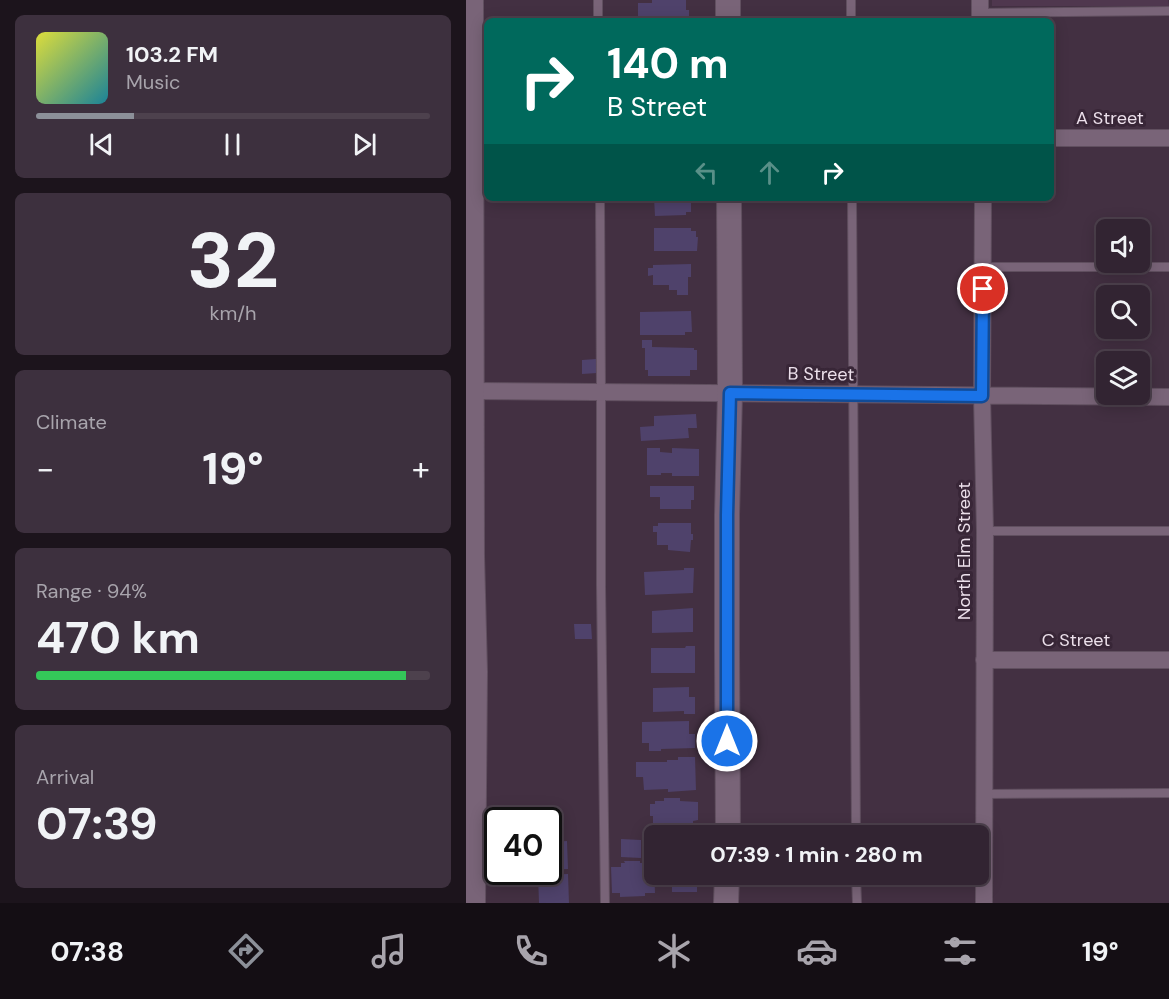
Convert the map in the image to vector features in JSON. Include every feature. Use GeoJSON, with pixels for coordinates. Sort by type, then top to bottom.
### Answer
{"type":"FeatureCollection","features":[{"type":"Feature","properties":{"kind":"street"},"geometry":{"type":"LineString","coordinates":[[471,0],[469,266],[473,391],[472,556],[475,662],[473,903]]}},
{"type":"Feature","properties":{"kind":"street"},"geometry":{"type":"LineString","coordinates":[[728,0],[728,18]]}},
{"type":"Feature","properties":{"kind":"street","name":"A Street"},"geometry":{"type":"LineString","coordinates":[[1054,138],[1168,138]]}},
{"type":"Feature","properties":{"kind":"street"},"geometry":{"type":"LineString","coordinates":[[728,825],[729,201]]}},
{"type":"Feature","properties":{"kind":"street","name":"North Elm Street"},"geometry":{"type":"LineString","coordinates":[[983,201],[984,903]]}},
{"type":"Feature","properties":{"kind":"street","name":"B Street"},"geometry":{"type":"LineString","coordinates":[[473,391],[1168,397]]}},
{"type":"Feature","properties":{"kind":"street","name":"C Street"},"geometry":{"type":"LineString","coordinates":[[984,660],[1168,660]]}},
{"type":"Feature","properties":{"kind":"street"},"geometry":{"type":"LineString","coordinates":[[726,903],[727,885]]}},
{"type":"Feature","properties":{"kind":"lane"},"geometry":{"type":"LineString","coordinates":[[598,0],[598,18]]}},
{"type":"Feature","properties":{"kind":"lane"},"geometry":{"type":"LineString","coordinates":[[851,0],[851,18]]}},
{"type":"Feature","properties":{"kind":"lane"},"geometry":{"type":"LineString","coordinates":[[980,11],[1168,11]]}},
{"type":"Feature","properties":{"kind":"lane"},"geometry":{"type":"LineString","coordinates":[[600,201],[605,903]]}},
{"type":"Feature","properties":{"kind":"lane"},"geometry":{"type":"LineString","coordinates":[[852,201],[856,825]]}},
{"type":"Feature","properties":{"kind":"lane"},"geometry":{"type":"LineString","coordinates":[[984,267],[1168,267]]}},
{"type":"Feature","properties":{"kind":"lane"},"geometry":{"type":"LineString","coordinates":[[985,531],[1168,531]]}},
{"type":"Feature","properties":{"kind":"lane"},"geometry":{"type":"LineString","coordinates":[[985,794],[1168,793]]}},
{"type":"Feature","properties":{"kind":"lane"},"geometry":{"type":"LineString","coordinates":[[856,885],[857,903]]}},
{"type":"Feature","properties":{"kind":"shaded area"},"geometry":{"type":"Polygon","coordinates":[[[992,0],[1168,0],[1169,6],[992,6],[992,0]]]}},
{"type":"Feature","properties":{"kind":"building"},"geometry":{"type":"Polygon","coordinates":[[[652,0],[686,0],[689,18],[638,18],[638,3],[652,3],[652,0]]]}},
{"type":"Feature","properties":{"kind":"building"},"geometry":{"type":"Polygon","coordinates":[[[654,201],[691,201],[691,212],[686,212],[686,215],[655,216],[654,201]]]}},
{"type":"Feature","properties":{"kind":"building"},"geometry":{"type":"Polygon","coordinates":[[[654,228],[691,228],[691,231],[696,231],[696,237],[698,237],[697,251],[654,251],[654,228]]]}},
{"type":"Feature","properties":{"kind":"building"},"geometry":{"type":"Polygon","coordinates":[[[691,264],[688,295],[677,295],[677,290],[669,290],[669,285],[653,285],[653,275],[648,276],[648,268],[653,268],[653,265],[691,264]]]}},
{"type":"Feature","properties":{"kind":"building"},"geometry":{"type":"Polygon","coordinates":[[[691,311],[692,332],[685,332],[685,335],[640,335],[640,312],[691,311]]]}},
{"type":"Feature","properties":{"kind":"building"},"geometry":{"type":"Polygon","coordinates":[[[642,340],[652,340],[652,347],[694,348],[697,350],[697,370],[690,370],[690,376],[648,376],[648,370],[645,370],[645,348],[642,348],[642,340]]]}},
{"type":"Feature","properties":{"kind":"building"},"geometry":{"type":"Polygon","coordinates":[[[596,359],[597,373],[582,374],[582,360],[596,359]]]}},
{"type":"Feature","properties":{"kind":"building"},"geometry":{"type":"Polygon","coordinates":[[[696,414],[697,428],[688,428],[689,438],[641,441],[640,427],[654,426],[654,416],[696,414]]]}},
{"type":"Feature","properties":{"kind":"building"},"geometry":{"type":"Polygon","coordinates":[[[647,448],[660,448],[660,452],[672,453],[672,448],[699,449],[699,476],[672,476],[672,473],[647,475],[647,448]]]}},
{"type":"Feature","properties":{"kind":"building"},"geometry":{"type":"Polygon","coordinates":[[[650,486],[694,486],[694,500],[691,500],[691,509],[660,509],[660,497],[650,497],[650,486]]]}},
{"type":"Feature","properties":{"kind":"building"},"geometry":{"type":"Polygon","coordinates":[[[658,523],[691,523],[693,540],[691,540],[690,552],[668,550],[668,545],[657,545],[657,532],[653,532],[653,526],[658,526],[658,523]]]}},
{"type":"Feature","properties":{"kind":"building"},"geometry":{"type":"Polygon","coordinates":[[[684,568],[694,568],[693,593],[645,595],[644,572],[684,570],[684,568]]]}},
{"type":"Feature","properties":{"kind":"building"},"geometry":{"type":"Polygon","coordinates":[[[693,608],[693,632],[652,633],[652,611],[693,608]]]}},
{"type":"Feature","properties":{"kind":"building"},"geometry":{"type":"Polygon","coordinates":[[[574,624],[591,624],[592,639],[575,639],[574,624]]]}},
{"type":"Feature","properties":{"kind":"building"},"geometry":{"type":"Polygon","coordinates":[[[695,646],[695,673],[651,673],[651,648],[685,648],[695,646]]]}},
{"type":"Feature","properties":{"kind":"building"},"geometry":{"type":"Polygon","coordinates":[[[689,687],[689,697],[695,697],[695,714],[684,714],[684,711],[653,712],[653,688],[689,687]]]}},
{"type":"Feature","properties":{"kind":"building"},"geometry":{"type":"Polygon","coordinates":[[[689,721],[689,734],[695,734],[695,748],[649,751],[649,743],[642,743],[642,722],[689,721]]]}},
{"type":"Feature","properties":{"kind":"building"},"geometry":{"type":"Polygon","coordinates":[[[678,757],[695,757],[696,790],[668,792],[668,789],[644,790],[643,777],[636,777],[636,762],[667,762],[667,760],[678,760],[678,757]]]}},
{"type":"Feature","properties":{"kind":"building"},"geometry":{"type":"Polygon","coordinates":[[[664,798],[680,798],[680,801],[698,802],[698,820],[693,821],[693,825],[653,825],[650,804],[655,804],[655,801],[664,801],[664,798]]]}},
{"type":"Feature","properties":{"kind":"building"},"geometry":{"type":"Polygon","coordinates":[[[621,839],[641,840],[641,858],[621,857],[621,839]]]}},
{"type":"Feature","properties":{"kind":"building"},"geometry":{"type":"Polygon","coordinates":[[[562,841],[567,841],[568,869],[562,869],[562,841]]]}},
{"type":"Feature","properties":{"kind":"building"},"geometry":{"type":"Polygon","coordinates":[[[624,861],[644,863],[644,885],[655,885],[655,893],[645,893],[645,896],[620,897],[620,893],[612,893],[611,867],[621,867],[621,863],[625,863],[624,861]]]}},
{"type":"Feature","properties":{"kind":"building"},"geometry":{"type":"Polygon","coordinates":[[[562,874],[568,874],[569,903],[539,903],[538,885],[562,885],[562,874]]]}},
{"type":"Feature","properties":{"kind":"building"},"geometry":{"type":"Polygon","coordinates":[[[672,885],[697,885],[697,892],[672,892],[672,885]]]}},
{"type":"Feature","properties":{"kind":"route"},"geometry":{"type":"LineString","coordinates":[[727,741],[727,515],[730,393],[982,396],[983,289]]}}]}
